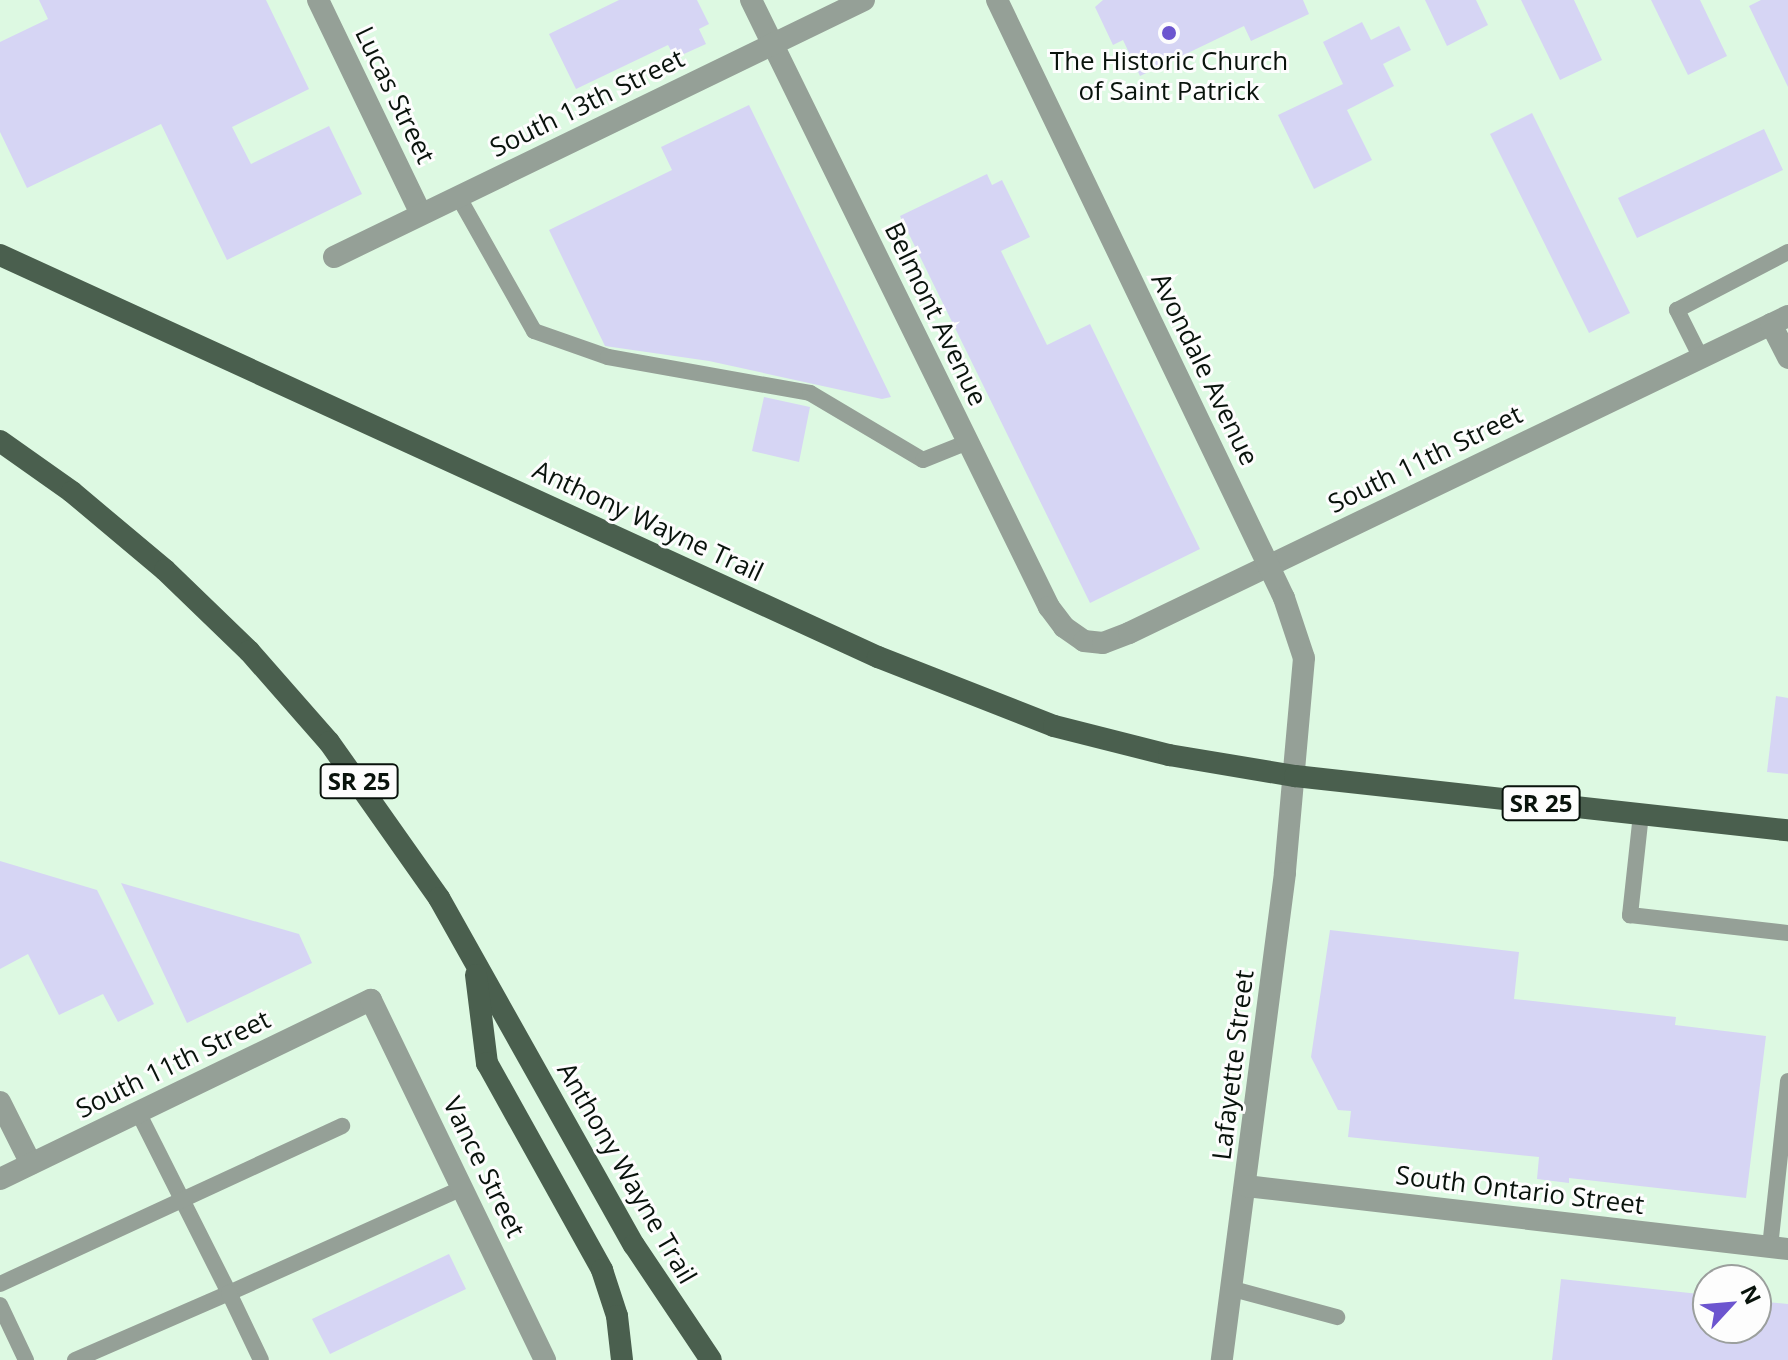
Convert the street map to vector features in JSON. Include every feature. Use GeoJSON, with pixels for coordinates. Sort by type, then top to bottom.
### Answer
{"type":"FeatureCollection","features":[{"type":"Feature","properties":{"kind":"main road","name":"Anthony Wayne Trail"},"geometry":{"type":"LineString","coordinates":[[0,255],[932,680],[1054,726],[1109,742],[1295,776]]}},
{"type":"Feature","properties":{"kind":"main road","name":"Anthony Wayne Trail"},"geometry":{"type":"LineString","coordinates":[[0,441],[72,492],[165,570],[277,682],[329,742],[403,842],[634,1245],[711,1360]]}},
{"type":"Feature","properties":{"kind":"main road","name":"SR 25"},"geometry":{"type":"LineString","coordinates":[[1295,776],[1788,830]]}},
{"type":"Feature","properties":{"kind":"main road"},"geometry":{"type":"LineString","coordinates":[[474,962],[487,1063],[602,1270],[617,1316],[622,1360]]}},
{"type":"Feature","properties":{"kind":"street","name":"Lucas Street"},"geometry":{"type":"LineString","coordinates":[[318,0],[421,214]]}},
{"type":"Feature","properties":{"kind":"street","name":"Belmont Avenue"},"geometry":{"type":"LineString","coordinates":[[751,0],[1049,607],[1073,636],[1084,641]]}},
{"type":"Feature","properties":{"kind":"street","name":"South 13th Street"},"geometry":{"type":"LineString","coordinates":[[334,257],[864,0]]}},
{"type":"Feature","properties":{"kind":"street","name":"Avondale Avenue"},"geometry":{"type":"LineString","coordinates":[[997,0],[1296,627],[1304,658],[1295,776]]}},
{"type":"Feature","properties":{"kind":"street","name":"South 11th Street"},"geometry":{"type":"LineString","coordinates":[[1084,641],[1111,641],[1780,320]]}},
{"type":"Feature","properties":{"kind":"street"},"geometry":{"type":"LineString","coordinates":[[1780,320],[1788,358]]}},
{"type":"Feature","properties":{"kind":"street","name":"Lafayette Street"},"geometry":{"type":"LineString","coordinates":[[1222,1360],[1295,776]]}},
{"type":"Feature","properties":{"kind":"street","name":"South 11th Street"},"geometry":{"type":"LineString","coordinates":[[0,1179],[371,1000]]}},
{"type":"Feature","properties":{"kind":"street","name":"Vance Street"},"geometry":{"type":"LineString","coordinates":[[371,1000],[545,1360]]}},
{"type":"Feature","properties":{"kind":"street"},"geometry":{"type":"LineString","coordinates":[[0,1102],[31,1164]]}},
{"type":"Feature","properties":{"kind":"street","name":"South Ontario Street"},"geometry":{"type":"LineString","coordinates":[[1246,1186],[1779,1248]]}},
{"type":"Feature","properties":{"kind":"lane"},"geometry":{"type":"LineString","coordinates":[[458,196],[534,331],[608,357],[810,393],[923,460],[968,442]]}},
{"type":"Feature","properties":{"kind":"lane"},"geometry":{"type":"LineString","coordinates":[[1701,358],[1677,310],[1788,252]]}},
{"type":"Feature","properties":{"kind":"lane"},"geometry":{"type":"LineString","coordinates":[[1641,814],[1630,915],[1788,933]]}},
{"type":"Feature","properties":{"kind":"lane"},"geometry":{"type":"LineString","coordinates":[[1779,1248],[1788,1081]]}},
{"type":"Feature","properties":{"kind":"lane"},"geometry":{"type":"LineString","coordinates":[[138,1112],[261,1360]]}},
{"type":"Feature","properties":{"kind":"lane"},"geometry":{"type":"LineString","coordinates":[[0,1284],[342,1126]]}},
{"type":"Feature","properties":{"kind":"lane"},"geometry":{"type":"LineString","coordinates":[[75,1360],[463,1188]]}},
{"type":"Feature","properties":{"kind":"lane"},"geometry":{"type":"LineString","coordinates":[[1233,1289],[1337,1317]]}},
{"type":"Feature","properties":{"kind":"lane"},"geometry":{"type":"LineString","coordinates":[[0,1305],[26,1360]]}},
{"type":"Feature","properties":{"kind":"building"},"geometry":{"type":"Polygon","coordinates":[[[39,0],[266,0],[309,89],[232,127],[251,164],[329,126],[362,194],[227,260],[161,124],[27,188],[0,132],[0,42],[48,19],[39,0]]]}},
{"type":"Feature","properties":{"kind":"building"},"geometry":{"type":"Polygon","coordinates":[[[619,0],[697,0],[709,24],[699,29],[706,44],[675,58],[668,45],[576,89],[549,34],[619,0]]]}},
{"type":"Feature","properties":{"kind":"building","name":"The Historic Church of Saint Patrick"},"geometry":{"type":"Polygon","coordinates":[[[1103,0],[1303,0],[1309,14],[1251,41],[1244,26],[1140,76],[1123,40],[1113,45],[1095,7],[1103,0]]]}},
{"type":"Feature","properties":{"kind":"building"},"geometry":{"type":"Polygon","coordinates":[[[1425,0],[1476,0],[1488,25],[1447,46],[1425,0]]]}},
{"type":"Feature","properties":{"kind":"building"},"geometry":{"type":"Polygon","coordinates":[[[1521,0],[1574,0],[1602,60],[1560,80],[1521,0]]]}},
{"type":"Feature","properties":{"kind":"building"},"geometry":{"type":"Polygon","coordinates":[[[1651,0],[1700,0],[1727,56],[1688,75],[1651,0]]]}},
{"type":"Feature","properties":{"kind":"building"},"geometry":{"type":"Polygon","coordinates":[[[1761,0],[1788,0],[1788,87],[1749,6],[1761,0]]]}},
{"type":"Feature","properties":{"kind":"building"},"geometry":{"type":"Polygon","coordinates":[[[1362,22],[1371,40],[1399,26],[1411,50],[1383,64],[1394,86],[1347,110],[1372,160],[1314,189],[1278,115],[1343,84],[1323,42],[1362,22]]]}},
{"type":"Feature","properties":{"kind":"building"},"geometry":{"type":"Polygon","coordinates":[[[749,105],[891,397],[882,399],[709,361],[605,346],[549,230],[672,170],[661,147],[749,105]]]}},
{"type":"Feature","properties":{"kind":"building"},"geometry":{"type":"Polygon","coordinates":[[[1532,113],[1630,313],[1589,333],[1490,134],[1532,113]]]}},
{"type":"Feature","properties":{"kind":"building"},"geometry":{"type":"Polygon","coordinates":[[[1764,129],[1783,170],[1637,238],[1618,198],[1764,129]]]}},
{"type":"Feature","properties":{"kind":"building"},"geometry":{"type":"Polygon","coordinates":[[[987,174],[992,185],[1002,180],[1030,237],[1001,251],[1047,345],[1090,324],[1200,549],[1090,603],[900,216],[987,174]]]}},
{"type":"Feature","properties":{"kind":"building"},"geometry":{"type":"Polygon","coordinates":[[[764,397],[810,407],[799,462],[752,451],[764,397]]]}},
{"type":"Feature","properties":{"kind":"building"},"geometry":{"type":"Polygon","coordinates":[[[1776,696],[1788,698],[1788,774],[1767,772],[1776,696]]]}},
{"type":"Feature","properties":{"kind":"building"},"geometry":{"type":"Polygon","coordinates":[[[0,861],[97,890],[154,1004],[118,1022],[103,994],[59,1015],[28,954],[0,969],[0,861]]]}},
{"type":"Feature","properties":{"kind":"building"},"geometry":{"type":"Polygon","coordinates":[[[121,883],[299,934],[312,963],[187,1023],[121,883]]]}},
{"type":"Feature","properties":{"kind":"building"},"geometry":{"type":"Polygon","coordinates":[[[1330,930],[1519,952],[1514,999],[1676,1017],[1675,1025],[1766,1036],[1746,1198],[1569,1178],[1569,1183],[1537,1179],[1539,1157],[1348,1137],[1351,1111],[1338,1110],[1311,1057],[1330,930]]]}},
{"type":"Feature","properties":{"kind":"building"},"geometry":{"type":"Polygon","coordinates":[[[449,1254],[466,1289],[330,1354],[312,1319],[449,1254]]]}},
{"type":"Feature","properties":{"kind":"building"},"geometry":{"type":"Polygon","coordinates":[[[1561,1279],[1692,1293],[1692,1344],[1772,1344],[1772,1302],[1788,1304],[1788,1360],[1552,1360],[1561,1279]]]}},
{"type":"Feature","properties":{"kind":"place","name":"The Historic Church of Saint Patrick"},"geometry":{"type":"Point","coordinates":[1169,33]}}]}
